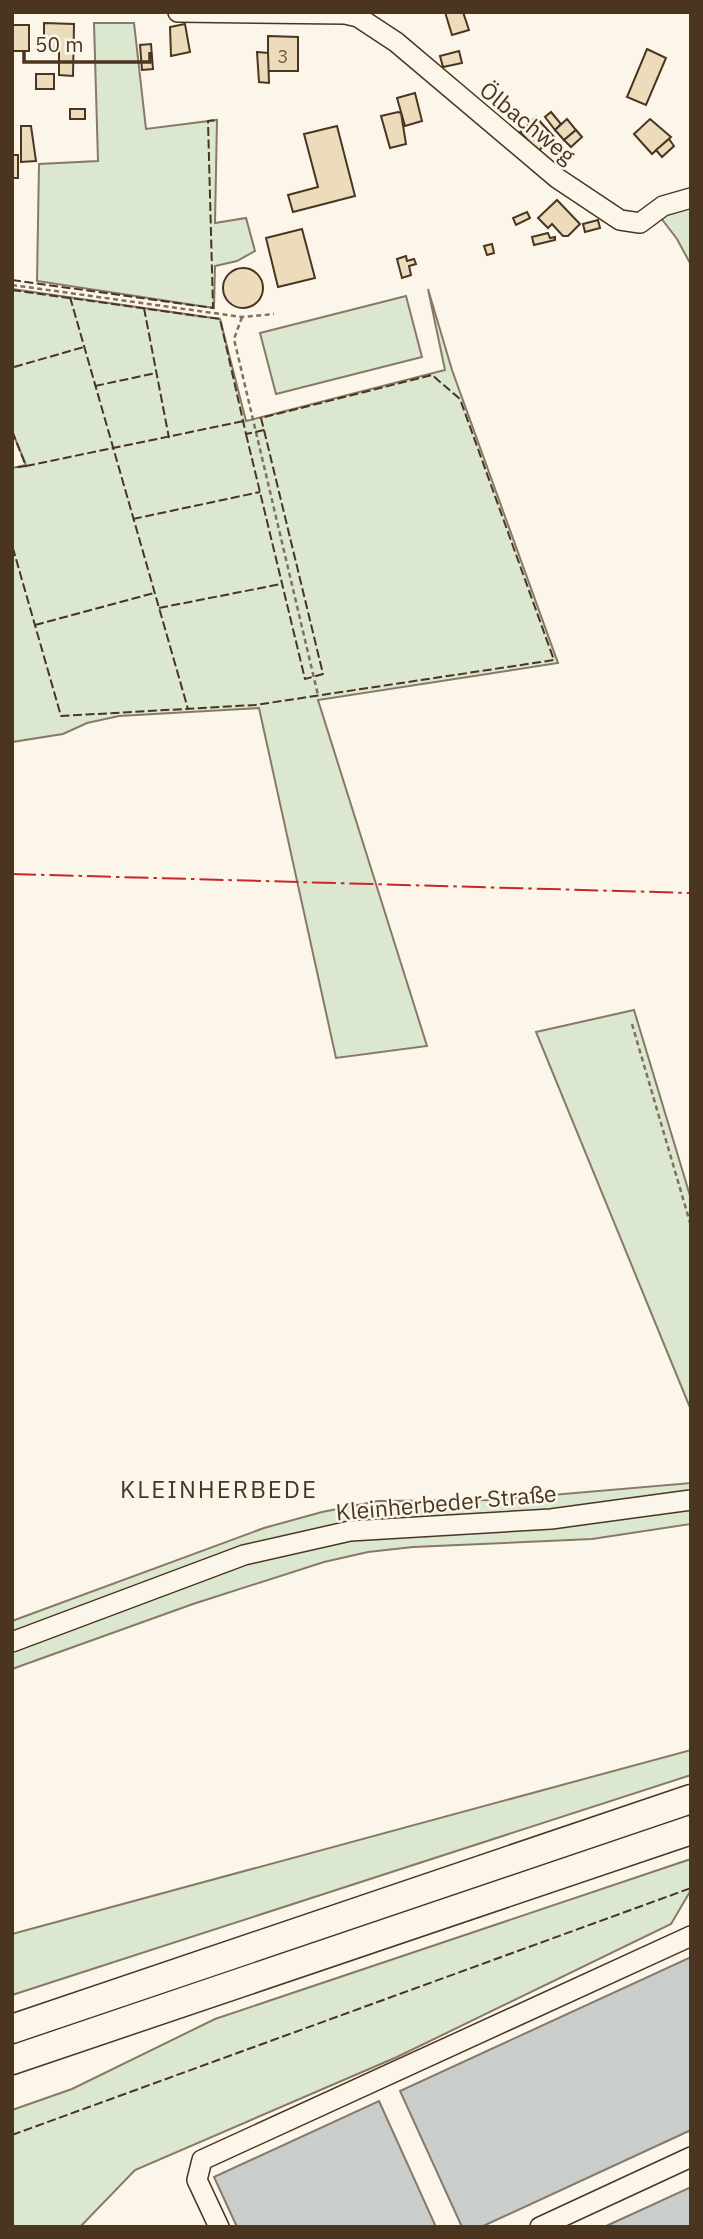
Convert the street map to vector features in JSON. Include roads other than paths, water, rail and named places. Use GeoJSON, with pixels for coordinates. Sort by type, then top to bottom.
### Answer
{"type":"FeatureCollection","features":[{"type":"Feature","properties":{"kind":"highway"},"geometry":{"type":"LineString","coordinates":[[16,2028],[691,1799]]}},
{"type":"Feature","properties":{"kind":"highway"},"geometry":{"type":"LineString","coordinates":[[12,2060],[691,1830]]}},
{"type":"Feature","properties":{"kind":"street"},"geometry":{"type":"LineString","coordinates":[[178,12],[345,13]]}},
{"type":"Feature","properties":{"kind":"street","name":"Ölbachweg"},"geometry":{"type":"LineString","coordinates":[[345,13],[358,17],[396,42],[525,154],[620,220],[640,223],[663,206],[691,198]]}},
{"type":"Feature","properties":{"kind":"street","name":"Kleinherbeder Straße"},"geometry":{"type":"LineString","coordinates":[[12,1642],[244,1555],[350,1531],[551,1519],[691,1500]]}},
{"type":"Feature","properties":{"kind":"street"},"geometry":{"type":"LineString","coordinates":[[219,2227],[197,2180],[202,2160],[691,1936]]}},
{"type":"Feature","properties":{"kind":"street"},"geometry":{"type":"LineString","coordinates":[[540,2227],[691,2157]]}},
{"type":"Feature","properties":{"kind":"district","name":"KLEINHERBEDE"},"geometry":{"type":"Point","coordinates":[219,1489]}}]}
